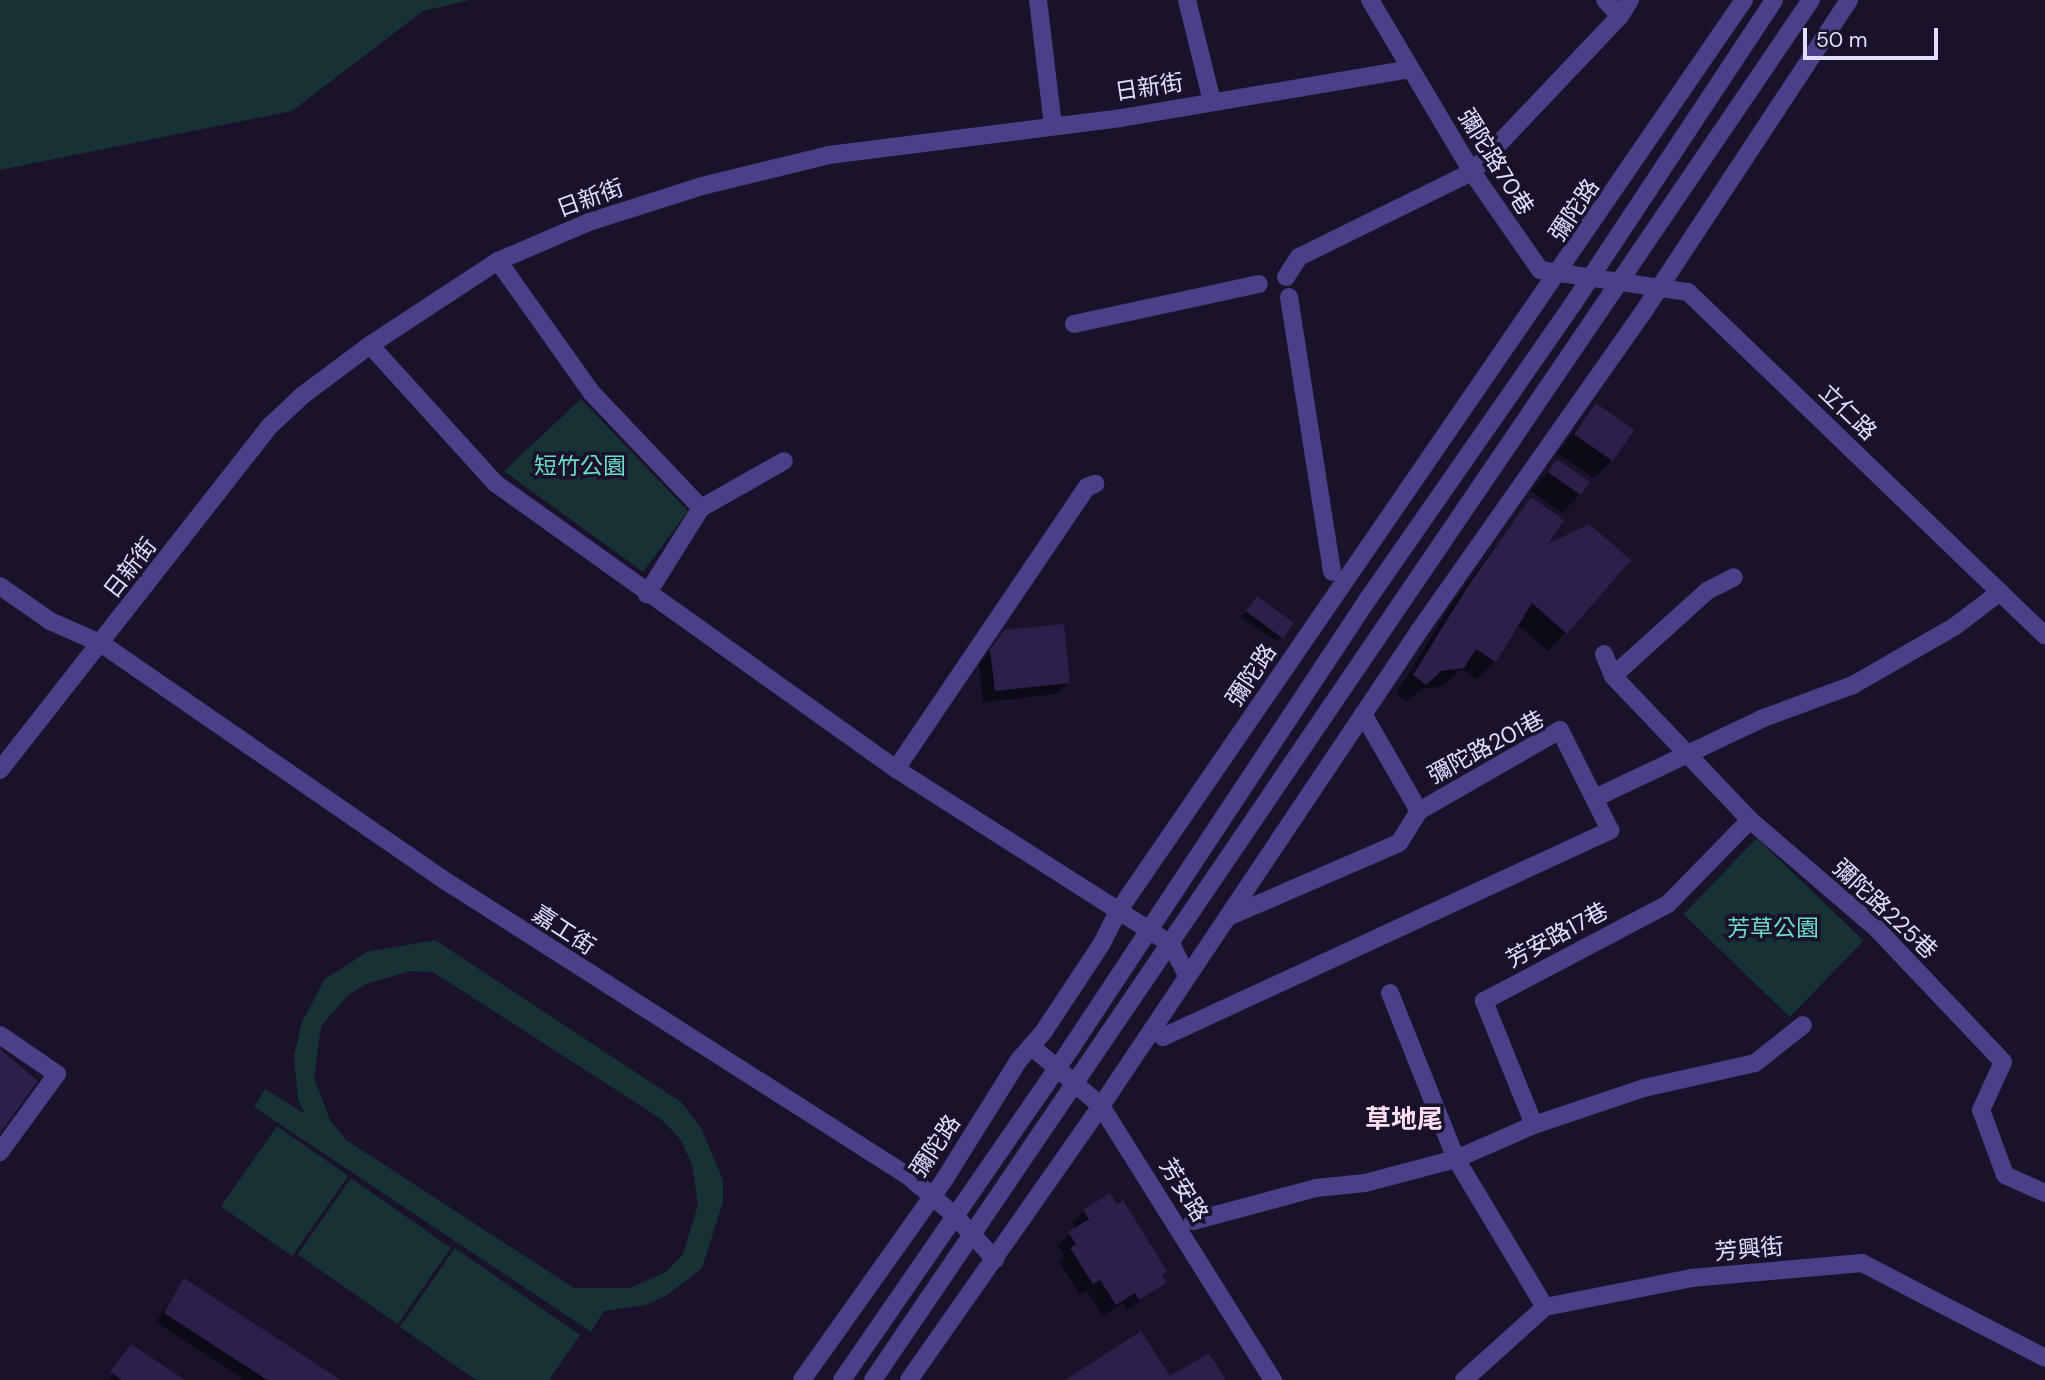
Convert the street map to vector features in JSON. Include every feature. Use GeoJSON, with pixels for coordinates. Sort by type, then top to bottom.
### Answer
{"type":"FeatureCollection","features":[{"type":"Feature","properties":{"kind":"street"},"geometry":{"type":"LineString","coordinates":[[1038,0],[1052,125]]}},
{"type":"Feature","properties":{"kind":"street"},"geometry":{"type":"LineString","coordinates":[[1186,0],[1212,102]]}},
{"type":"Feature","properties":{"kind":"street","name":"彌陀路70巷"},"geometry":{"type":"LineString","coordinates":[[1370,0],[1472,172],[1540,270],[1590,277]]}},
{"type":"Feature","properties":{"kind":"street"},"geometry":{"type":"LineString","coordinates":[[1605,0],[1620,16]]}},
{"type":"Feature","properties":{"kind":"street"},"geometry":{"type":"LineString","coordinates":[[1286,277],[1299,257],[1472,172],[1620,16],[1630,0]]}},
{"type":"Feature","properties":{"kind":"street","name":"彌陀路"},"geometry":{"type":"LineString","coordinates":[[802,1380],[932,1195],[1119,910],[1560,273],[1744,0]]}},
{"type":"Feature","properties":{"kind":"street"},"geometry":{"type":"LineString","coordinates":[[842,1380],[953,1214],[1056,1069],[1368,599],[1590,277],[1774,0]]}},
{"type":"Feature","properties":{"kind":"street"},"geometry":{"type":"LineString","coordinates":[[873,1380],[1811,0]]}},
{"type":"Feature","properties":{"kind":"street"},"geometry":{"type":"LineString","coordinates":[[909,1380],[1101,1106],[1363,714],[1660,289],[1849,0]]}},
{"type":"Feature","properties":{"kind":"street","name":"日新街"},"geometry":{"type":"LineString","coordinates":[[0,770],[102,644],[271,425],[303,395],[370,345],[498,261],[589,222],[702,186],[842,153],[1212,102],[1410,69]]}},
{"type":"Feature","properties":{"kind":"street"},"geometry":{"type":"LineString","coordinates":[[498,261],[591,392],[701,508]]}},
{"type":"Feature","properties":{"kind":"street","name":"立仁路"},"geometry":{"type":"LineString","coordinates":[[1590,277],[1618,284],[1688,292],[2045,635]]}},
{"type":"Feature","properties":{"kind":"street"},"geometry":{"type":"LineString","coordinates":[[1074,324],[1259,284]]}},
{"type":"Feature","properties":{"kind":"street"},"geometry":{"type":"LineString","coordinates":[[1289,297],[1332,572]]}},
{"type":"Feature","properties":{"kind":"street"},"geometry":{"type":"LineString","coordinates":[[370,345],[495,483],[647,594],[896,769],[1171,944],[1187,975]]}},
{"type":"Feature","properties":{"kind":"street"},"geometry":{"type":"LineString","coordinates":[[647,594],[701,508],[785,461]]}},
{"type":"Feature","properties":{"kind":"street"},"geometry":{"type":"LineString","coordinates":[[896,769],[1087,486],[1095,484]]}},
{"type":"Feature","properties":{"kind":"street"},"geometry":{"type":"LineString","coordinates":[[1604,654],[1613,676],[1707,591],[1734,578]]}},
{"type":"Feature","properties":{"kind":"street","name":"嘉工街"},"geometry":{"type":"LineString","coordinates":[[0,586],[50,621],[102,644],[452,886],[932,1195],[995,1259]]}},
{"type":"Feature","properties":{"kind":"street"},"geometry":{"type":"LineString","coordinates":[[1163,1037],[1610,830],[1595,798],[1761,719],[1853,685],[1954,627],[2000,592]]}},
{"type":"Feature","properties":{"kind":"street","name":"彌陀路225巷"},"geometry":{"type":"LineString","coordinates":[[1613,676],[1750,820],[1877,929],[2003,1062],[1980,1110],[2005,1175],[2045,1193]]}},
{"type":"Feature","properties":{"kind":"street","name":"彌陀路201巷"},"geometry":{"type":"LineString","coordinates":[[1363,714],[1419,811],[1560,730],[1595,798]]}},
{"type":"Feature","properties":{"kind":"street"},"geometry":{"type":"LineString","coordinates":[[1227,918],[1399,843],[1419,811]]}},
{"type":"Feature","properties":{"kind":"street","name":"芳安路17巷"},"geometry":{"type":"LineString","coordinates":[[1534,1125],[1484,1001],[1668,904],[1750,820]]}},
{"type":"Feature","properties":{"kind":"street"},"geometry":{"type":"LineString","coordinates":[[1390,993],[1456,1159],[1545,1307],[1464,1380]]}},
{"type":"Feature","properties":{"kind":"street"},"geometry":{"type":"LineString","coordinates":[[1193,1221],[1316,1188],[1365,1183],[1456,1159],[1534,1125],[1644,1088],[1755,1063],[1803,1025]]}},
{"type":"Feature","properties":{"kind":"street"},"geometry":{"type":"LineString","coordinates":[[0,1035],[57,1074],[0,1152]]}},
{"type":"Feature","properties":{"kind":"street","name":"芳安路"},"geometry":{"type":"LineString","coordinates":[[1031,1046],[1101,1106],[1273,1380]]}},
{"type":"Feature","properties":{"kind":"street","name":"芳興街"},"geometry":{"type":"LineString","coordinates":[[1545,1307],[1691,1278],[1862,1264],[2045,1358]]}},
{"type":"Feature","properties":{"kind":"green space"},"geometry":{"type":"Polygon","coordinates":[[[0,0],[470,0],[423,11],[292,111],[0,170],[0,0]]]}},
{"type":"Feature","properties":{"kind":"green space","name":"短竹公園"},"geometry":{"type":"Polygon","coordinates":[[[581,399],[688,511],[643,572],[504,471],[581,399]]]}},
{"type":"Feature","properties":{"kind":"green space","name":"芳草公園"},"geometry":{"type":"Polygon","coordinates":[[[1757,838],[1863,941],[1790,1017],[1683,914],[1757,838]]]}},
{"type":"Feature","properties":{"kind":"green space"},"geometry":{"type":"Polygon","coordinates":[[[435,940],[681,1102],[701,1128],[723,1180],[723,1202],[702,1268],[667,1295],[646,1305],[604,1311],[591,1332],[254,1107],[265,1089],[305,1114],[298,1099],[294,1056],[302,1022],[325,979],[367,952],[435,940]],[[411,971],[368,983],[349,994],[321,1026],[314,1078],[330,1120],[346,1140],[574,1288],[630,1288],[666,1272],[683,1254],[698,1205],[692,1165],[681,1140],[661,1119],[433,972],[411,971]]]}},
{"type":"Feature","properties":{"kind":"green space"},"geometry":{"type":"Polygon","coordinates":[[[277,1126],[348,1176],[292,1256],[221,1206],[277,1126]]]}},
{"type":"Feature","properties":{"kind":"green space"},"geometry":{"type":"Polygon","coordinates":[[[351,1178],[451,1248],[398,1324],[298,1254],[351,1178]]]}},
{"type":"Feature","properties":{"kind":"green space"},"geometry":{"type":"Polygon","coordinates":[[[455,1248],[580,1335],[549,1380],[476,1380],[400,1327],[455,1248]]]}},
{"type":"Feature","properties":{"kind":"building"},"geometry":{"type":"Polygon","coordinates":[[[1596,403],[1635,430],[1613,461],[1574,434],[1596,403]]]}},
{"type":"Feature","properties":{"kind":"building"},"geometry":{"type":"Polygon","coordinates":[[[1557,459],[1590,482],[1581,495],[1548,472],[1557,459]]]}},
{"type":"Feature","properties":{"kind":"building"},"geometry":{"type":"Polygon","coordinates":[[[1531,497],[1564,520],[1548,544],[1589,524],[1631,560],[1567,634],[1532,603],[1496,662],[1476,649],[1464,668],[1441,671],[1426,685],[1413,675],[1468,586],[1531,497]]]}},
{"type":"Feature","properties":{"kind":"building"},"geometry":{"type":"Polygon","coordinates":[[[1257,596],[1294,623],[1283,638],[1246,611],[1257,596]]]}},
{"type":"Feature","properties":{"kind":"building"},"geometry":{"type":"Polygon","coordinates":[[[1064,624],[1070,683],[995,691],[990,650],[1004,630],[1064,624]]]}},
{"type":"Feature","properties":{"kind":"building"},"geometry":{"type":"Polygon","coordinates":[[[0,1049],[38,1081],[0,1133],[0,1049]]]}},
{"type":"Feature","properties":{"kind":"building"},"geometry":{"type":"Polygon","coordinates":[[[1110,1193],[1117,1204],[1123,1200],[1167,1271],[1162,1275],[1166,1283],[1139,1300],[1135,1293],[1116,1305],[1100,1280],[1093,1284],[1070,1248],[1076,1244],[1068,1232],[1089,1219],[1083,1210],[1110,1193]]]}},
{"type":"Feature","properties":{"kind":"building"},"geometry":{"type":"Polygon","coordinates":[[[184,1278],[341,1380],[267,1380],[164,1313],[184,1278]]]}},
{"type":"Feature","properties":{"kind":"building"},"geometry":{"type":"Polygon","coordinates":[[[1141,1331],[1170,1376],[1209,1353],[1226,1380],[1065,1380],[1141,1331]]]}},
{"type":"Feature","properties":{"kind":"building"},"geometry":{"type":"Polygon","coordinates":[[[131,1344],[185,1380],[122,1380],[110,1372],[131,1344]]]}},
{"type":"Feature","properties":{"kind":"district","name":"草地尾"},"geometry":{"type":"Point","coordinates":[1404,1120]}}]}
